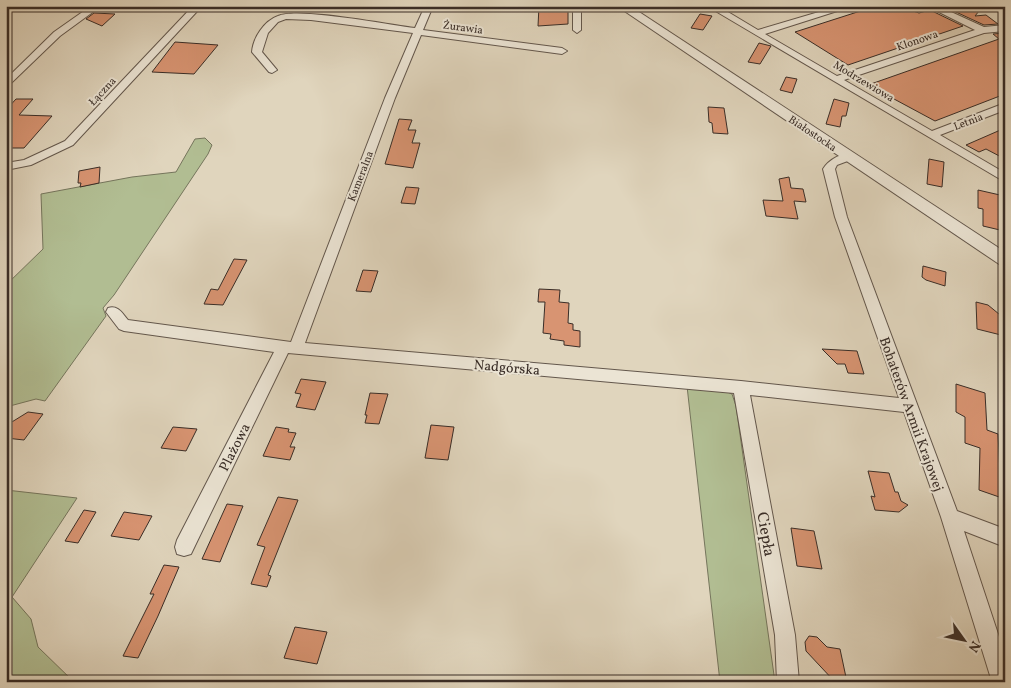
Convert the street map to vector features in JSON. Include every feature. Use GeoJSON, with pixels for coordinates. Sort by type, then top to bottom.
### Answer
{"type":"FeatureCollection","features":[{"type":"Feature","properties":{"kind":"street"},"geometry":{"type":"LineString","coordinates":[[6,85],[57,34],[97,6]]}},
{"type":"Feature","properties":{"kind":"street","name":"Łączna"},"geometry":{"type":"LineString","coordinates":[[6,166],[27,163],[70,143],[198,6]]}},
{"type":"Feature","properties":{"kind":"street","name":"Kameralna"},"geometry":{"type":"LineString","coordinates":[[290,347],[429,6]]}},
{"type":"Feature","properties":{"kind":"street"},"geometry":{"type":"LineString","coordinates":[[576,30],[577,6]]}},
{"type":"Feature","properties":{"kind":"street","name":"Białostocka"},"geometry":{"type":"LineString","coordinates":[[622,6],[1005,260]]}},
{"type":"Feature","properties":{"kind":"street","name":"Modrzewiowa"},"geometry":{"type":"LineString","coordinates":[[711,6],[1005,178]]}},
{"type":"Feature","properties":{"kind":"street"},"geometry":{"type":"LineString","coordinates":[[756,33],[849,6]]}},
{"type":"Feature","properties":{"kind":"street"},"geometry":{"type":"LineString","coordinates":[[931,6],[983,30]]}},
{"type":"Feature","properties":{"kind":"street","name":"Żurawia"},"geometry":{"type":"LineString","coordinates":[[272,70],[257,52],[259,40],[273,20],[279,17],[294,15],[562,51]]}},
{"type":"Feature","properties":{"kind":"street","name":"Klonowa"},"geometry":{"type":"LineString","coordinates":[[837,79],[983,30],[1005,28]]}},
{"type":"Feature","properties":{"kind":"street","name":"Letnia"},"geometry":{"type":"LineString","coordinates":[[931,135],[1005,106]]}},
{"type":"Feature","properties":{"kind":"street","name":"Bohaterów Armii Krajowej"},"geometry":{"type":"LineString","coordinates":[[849,157],[833,163],[829,170],[840,217],[950,517],[1003,682]]}},
{"type":"Feature","properties":{"kind":"street","name":"Nadgórska"},"geometry":{"type":"LineString","coordinates":[[113,312],[124,326],[290,347],[741,387],[908,406]]}},
{"type":"Feature","properties":{"kind":"street","name":"Plażowa"},"geometry":{"type":"LineString","coordinates":[[184,547],[290,347]]}},
{"type":"Feature","properties":{"kind":"street","name":"Ciepła"},"geometry":{"type":"LineString","coordinates":[[741,387],[785,635],[788,682]]}},
{"type":"Feature","properties":{"kind":"street"},"geometry":{"type":"LineString","coordinates":[[950,517],[1005,538]]}},
{"type":"Feature","properties":{"kind":"green space"},"geometry":{"type":"Polygon","coordinates":[[[205,138],[212,145],[208,154],[114,295],[103,308],[106,316],[45,401],[36,399],[6,407],[6,285],[43,249],[41,194],[132,177],[176,172],[195,139],[205,138]]]}},
{"type":"Feature","properties":{"kind":"green space"},"geometry":{"type":"Polygon","coordinates":[[[687,386],[720,389],[732,394],[736,406],[775,682],[720,682],[687,386]]]}},
{"type":"Feature","properties":{"kind":"green space"},"geometry":{"type":"Polygon","coordinates":[[[6,490],[77,498],[12,597],[31,619],[38,647],[74,682],[6,682],[6,490]]]}},
{"type":"Feature","properties":{"kind":"building"},"geometry":{"type":"Polygon","coordinates":[[[539,6],[568,6],[568,24],[538,26],[539,6]]]}},
{"type":"Feature","properties":{"kind":"building"},"geometry":{"type":"Polygon","coordinates":[[[876,6],[886,6],[892,9],[901,7],[919,13],[930,10],[963,26],[848,65],[795,32],[876,6]]]}},
{"type":"Feature","properties":{"kind":"building"},"geometry":{"type":"Polygon","coordinates":[[[943,6],[983,6],[975,16],[986,15],[998,24],[984,25],[943,6]]]}},
{"type":"Feature","properties":{"kind":"building"},"geometry":{"type":"Polygon","coordinates":[[[94,13],[115,14],[102,26],[86,19],[94,13]]]}},
{"type":"Feature","properties":{"kind":"building"},"geometry":{"type":"Polygon","coordinates":[[[700,14],[712,16],[703,30],[691,28],[700,14]]]}},
{"type":"Feature","properties":{"kind":"building"},"geometry":{"type":"Polygon","coordinates":[[[1005,33],[1005,94],[935,121],[868,85],[999,39],[993,34],[1005,33]]]}},
{"type":"Feature","properties":{"kind":"building"},"geometry":{"type":"Polygon","coordinates":[[[175,42],[218,45],[194,74],[152,72],[175,42]]]}},
{"type":"Feature","properties":{"kind":"building"},"geometry":{"type":"Polygon","coordinates":[[[759,43],[771,46],[760,64],[748,62],[759,43]]]}},
{"type":"Feature","properties":{"kind":"building"},"geometry":{"type":"Polygon","coordinates":[[[786,77],[797,79],[792,93],[780,90],[786,77]]]}},
{"type":"Feature","properties":{"kind":"building"},"geometry":{"type":"Polygon","coordinates":[[[16,99],[33,99],[19,115],[52,116],[24,148],[6,148],[6,110],[16,99]]]}},
{"type":"Feature","properties":{"kind":"building"},"geometry":{"type":"Polygon","coordinates":[[[834,99],[849,103],[846,116],[842,116],[840,127],[826,124],[834,99]]]}},
{"type":"Feature","properties":{"kind":"building"},"geometry":{"type":"Polygon","coordinates":[[[708,107],[724,108],[728,134],[713,133],[712,123],[709,122],[708,107]]]}},
{"type":"Feature","properties":{"kind":"building"},"geometry":{"type":"Polygon","coordinates":[[[399,119],[412,120],[408,130],[416,130],[412,143],[420,143],[413,168],[385,164],[399,119]]]}},
{"type":"Feature","properties":{"kind":"building"},"geometry":{"type":"Polygon","coordinates":[[[1005,128],[1005,159],[986,149],[979,152],[966,145],[1005,128]]]}},
{"type":"Feature","properties":{"kind":"building"},"geometry":{"type":"Polygon","coordinates":[[[929,159],[944,162],[942,187],[927,184],[929,159]]]}},
{"type":"Feature","properties":{"kind":"building"},"geometry":{"type":"Polygon","coordinates":[[[100,167],[99,183],[80,187],[81,183],[78,183],[79,171],[100,167]]]}},
{"type":"Feature","properties":{"kind":"building"},"geometry":{"type":"Polygon","coordinates":[[[789,177],[791,188],[803,189],[806,202],[794,201],[798,219],[766,216],[763,200],[783,201],[779,179],[789,177]]]}},
{"type":"Feature","properties":{"kind":"building"},"geometry":{"type":"Polygon","coordinates":[[[406,187],[419,188],[415,204],[401,203],[406,187]]]}},
{"type":"Feature","properties":{"kind":"building"},"geometry":{"type":"Polygon","coordinates":[[[978,190],[1000,195],[1000,230],[983,226],[983,209],[978,208],[978,190]]]}},
{"type":"Feature","properties":{"kind":"building"},"geometry":{"type":"Polygon","coordinates":[[[234,259],[247,260],[223,305],[204,304],[211,289],[218,290],[234,259]]]}},
{"type":"Feature","properties":{"kind":"building"},"geometry":{"type":"Polygon","coordinates":[[[923,266],[946,272],[945,286],[922,277],[923,266]]]}},
{"type":"Feature","properties":{"kind":"building"},"geometry":{"type":"Polygon","coordinates":[[[363,270],[378,271],[371,292],[356,291],[363,270]]]}},
{"type":"Feature","properties":{"kind":"building"},"geometry":{"type":"Polygon","coordinates":[[[539,289],[560,290],[559,302],[569,303],[568,323],[573,324],[573,330],[580,331],[580,347],[564,345],[564,341],[550,339],[551,334],[543,333],[545,302],[538,302],[539,289]]]}},
{"type":"Feature","properties":{"kind":"building"},"geometry":{"type":"Polygon","coordinates":[[[976,302],[988,305],[1005,319],[1005,336],[977,329],[976,302]]]}},
{"type":"Feature","properties":{"kind":"building"},"geometry":{"type":"Polygon","coordinates":[[[822,349],[857,351],[864,374],[848,373],[845,364],[837,364],[822,349]]]}},
{"type":"Feature","properties":{"kind":"building"},"geometry":{"type":"Polygon","coordinates":[[[301,379],[326,382],[315,410],[296,407],[301,394],[295,393],[301,379]]]}},
{"type":"Feature","properties":{"kind":"building"},"geometry":{"type":"Polygon","coordinates":[[[956,384],[985,393],[987,430],[998,434],[1000,473],[1005,475],[1005,499],[979,490],[980,448],[965,443],[965,417],[956,412],[956,384]]]}},
{"type":"Feature","properties":{"kind":"building"},"geometry":{"type":"Polygon","coordinates":[[[370,393],[388,394],[379,424],[365,423],[370,393]]]}},
{"type":"Feature","properties":{"kind":"building"},"geometry":{"type":"Polygon","coordinates":[[[28,412],[43,414],[24,440],[6,438],[7,425],[28,412]]]}},
{"type":"Feature","properties":{"kind":"building"},"geometry":{"type":"Polygon","coordinates":[[[431,425],[454,427],[448,460],[425,458],[431,425]]]}},
{"type":"Feature","properties":{"kind":"building"},"geometry":{"type":"Polygon","coordinates":[[[173,427],[197,429],[186,451],[161,448],[173,427]]]}},
{"type":"Feature","properties":{"kind":"building"},"geometry":{"type":"Polygon","coordinates":[[[276,427],[289,429],[288,432],[296,433],[290,447],[295,447],[290,460],[263,456],[276,427]]]}},
{"type":"Feature","properties":{"kind":"building"},"geometry":{"type":"Polygon","coordinates":[[[868,471],[889,473],[895,492],[898,492],[901,501],[908,505],[899,512],[875,510],[871,496],[875,497],[868,471]]]}},
{"type":"Feature","properties":{"kind":"building"},"geometry":{"type":"Polygon","coordinates":[[[278,497],[298,500],[268,575],[271,576],[267,587],[251,584],[265,547],[257,545],[278,497]]]}},
{"type":"Feature","properties":{"kind":"building"},"geometry":{"type":"Polygon","coordinates":[[[227,504],[243,506],[220,562],[202,559],[227,504]]]}},
{"type":"Feature","properties":{"kind":"building"},"geometry":{"type":"Polygon","coordinates":[[[84,510],[96,512],[78,543],[65,541],[84,510]]]}},
{"type":"Feature","properties":{"kind":"building"},"geometry":{"type":"Polygon","coordinates":[[[124,512],[152,516],[139,540],[111,536],[124,512]]]}},
{"type":"Feature","properties":{"kind":"building"},"geometry":{"type":"Polygon","coordinates":[[[791,528],[814,531],[822,569],[797,566],[791,528]]]}},
{"type":"Feature","properties":{"kind":"building"},"geometry":{"type":"Polygon","coordinates":[[[164,565],[179,567],[158,616],[138,658],[123,656],[154,594],[150,594],[164,565]]]}},
{"type":"Feature","properties":{"kind":"building"},"geometry":{"type":"Polygon","coordinates":[[[295,627],[327,632],[317,664],[284,658],[295,627]]]}},
{"type":"Feature","properties":{"kind":"building"},"geometry":{"type":"Polygon","coordinates":[[[809,636],[817,637],[827,647],[840,649],[847,682],[835,682],[806,651],[805,642],[809,636]]]}}]}
